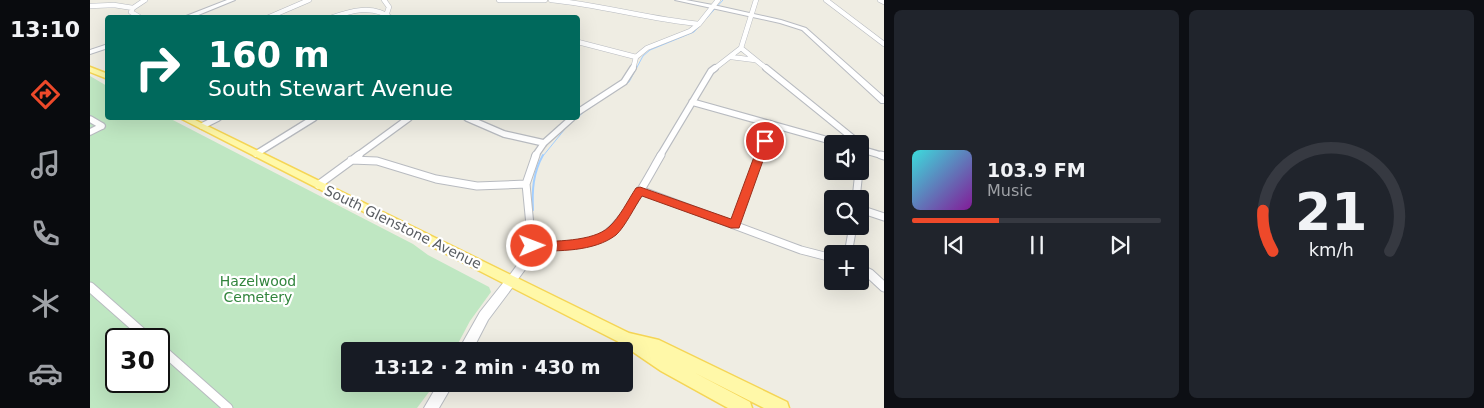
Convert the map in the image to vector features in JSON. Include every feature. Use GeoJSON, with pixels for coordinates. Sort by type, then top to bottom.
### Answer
{"type":"FeatureCollection","features":[{"type":"Feature","properties":{"kind":"main road"},"geometry":{"type":"LineString","coordinates":[[90,69],[105,76]]}},
{"type":"Feature","properties":{"kind":"main road","name":"South Glenstone Avenue"},"geometry":{"type":"LineString","coordinates":[[189,120],[622,336],[666,366],[744,408]]}},
{"type":"Feature","properties":{"kind":"main road","name":"South Glenstone Avenue"},"geometry":{"type":"LineString","coordinates":[[622,336],[654,345],[781,408]]}},
{"type":"Feature","properties":{"kind":"street"},"geometry":{"type":"LineString","coordinates":[[90,6],[114,5],[133,8],[145,0]]}},
{"type":"Feature","properties":{"kind":"street"},"geometry":{"type":"LineString","coordinates":[[192,15],[232,0]]}},
{"type":"Feature","properties":{"kind":"street"},"geometry":{"type":"LineString","coordinates":[[274,15],[309,0]]}},
{"type":"Feature","properties":{"kind":"street"},"geometry":{"type":"LineString","coordinates":[[342,15],[359,11],[387,13],[389,7],[384,0]]}},
{"type":"Feature","properties":{"kind":"street"},"geometry":{"type":"LineString","coordinates":[[499,0],[545,0]]}},
{"type":"Feature","properties":{"kind":"street"},"geometry":{"type":"LineString","coordinates":[[551,0],[569,0],[670,22],[699,24]]}},
{"type":"Feature","properties":{"kind":"street"},"geometry":{"type":"LineString","coordinates":[[678,0],[792,24],[804,30],[884,101]]}},
{"type":"Feature","properties":{"kind":"street"},"geometry":{"type":"LineString","coordinates":[[580,111],[624,82],[632,71],[636,57],[647,48],[690,31],[715,8],[718,0]]}},
{"type":"Feature","properties":{"kind":"street"},"geometry":{"type":"LineString","coordinates":[[532,246],[563,246],[599,238],[613,230],[640,190],[711,70],[741,48],[756,0]]}},
{"type":"Feature","properties":{"kind":"street"},"geometry":{"type":"LineString","coordinates":[[826,0],[884,44]]}},
{"type":"Feature","properties":{"kind":"street"},"geometry":{"type":"LineString","coordinates":[[880,0],[884,2]]}},
{"type":"Feature","properties":{"kind":"street"},"geometry":{"type":"LineString","coordinates":[[133,8],[131,12],[136,15]]}},
{"type":"Feature","properties":{"kind":"street"},"geometry":{"type":"LineString","coordinates":[[580,43],[636,57]]}},
{"type":"Feature","properties":{"kind":"street"},"geometry":{"type":"LineString","coordinates":[[90,52],[105,47]]}},
{"type":"Feature","properties":{"kind":"street"},"geometry":{"type":"LineString","coordinates":[[741,48],[846,135]]}},
{"type":"Feature","properties":{"kind":"street"},"geometry":{"type":"LineString","coordinates":[[731,57],[758,61]]}},
{"type":"Feature","properties":{"kind":"street"},"geometry":{"type":"LineString","coordinates":[[692,102],[824,139]]}},
{"type":"Feature","properties":{"kind":"street"},"geometry":{"type":"LineString","coordinates":[[90,119],[102,126],[90,132]]}},
{"type":"Feature","properties":{"kind":"street"},"geometry":{"type":"LineString","coordinates":[[202,126],[214,120]]}},
{"type":"Feature","properties":{"kind":"street"},"geometry":{"type":"LineString","coordinates":[[256,154],[311,120]]}},
{"type":"Feature","properties":{"kind":"street"},"geometry":{"type":"LineString","coordinates":[[318,185],[406,120]]}},
{"type":"Feature","properties":{"kind":"street"},"geometry":{"type":"LineString","coordinates":[[472,120],[504,134],[544,143]]}},
{"type":"Feature","properties":{"kind":"street"},"geometry":{"type":"LineString","coordinates":[[469,342],[484,316],[523,265],[532,246],[526,184],[535,157],[544,143],[570,120]]}},
{"type":"Feature","properties":{"kind":"street"},"geometry":{"type":"LineString","coordinates":[[735,225],[771,124]]}},
{"type":"Feature","properties":{"kind":"street"},"geometry":{"type":"LineString","coordinates":[[869,150],[884,156]]}},
{"type":"Feature","properties":{"kind":"street"},"geometry":{"type":"LineString","coordinates":[[351,160],[377,161],[436,179],[477,186],[526,184]]}},
{"type":"Feature","properties":{"kind":"street"},"geometry":{"type":"LineString","coordinates":[[640,190],[801,250],[824,256]]}},
{"type":"Feature","properties":{"kind":"street"},"geometry":{"type":"LineString","coordinates":[[869,212],[884,217]]}},
{"type":"Feature","properties":{"kind":"street"},"geometry":{"type":"LineString","coordinates":[[869,274],[884,287]]}},
{"type":"Feature","properties":{"kind":"street"},"geometry":{"type":"LineString","coordinates":[[90,287],[137,328]]}},
{"type":"Feature","properties":{"kind":"street"},"geometry":{"type":"LineString","coordinates":[[170,357],[228,408]]}},
{"type":"Feature","properties":{"kind":"street"},"geometry":{"type":"LineString","coordinates":[[431,408],[441,392]]}},
{"type":"Feature","properties":{"kind":"green space","name":"Hazelwood Cemetery"},"geometry":{"type":"Polygon","coordinates":[[[90,76],[105,85],[105,120],[173,120],[413,244],[428,255],[489,287],[491,292],[470,321],[459,342],[341,342],[341,392],[429,392],[417,408],[90,408],[90,76]]]}},
{"type":"Feature","properties":{"kind":"waterway"},"geometry":{"type":"LineString","coordinates":[[612,93],[629,82],[643,56],[650,50],[694,32],[723,0]]}},
{"type":"Feature","properties":{"kind":"waterway"},"geometry":{"type":"LineString","coordinates":[[580,115],[585,111]]}},
{"type":"Feature","properties":{"kind":"waterway"},"geometry":{"type":"LineString","coordinates":[[543,156],[569,124]]}},
{"type":"Feature","properties":{"kind":"waterway"},"geometry":{"type":"LineString","coordinates":[[533,210],[534,182],[537,168],[543,155]]}},
{"type":"Feature","properties":{"kind":"route"},"geometry":{"type":"LineString","coordinates":[[532,246],[563,246],[599,238],[613,230],[640,190],[735,225],[765,141]]}}]}
